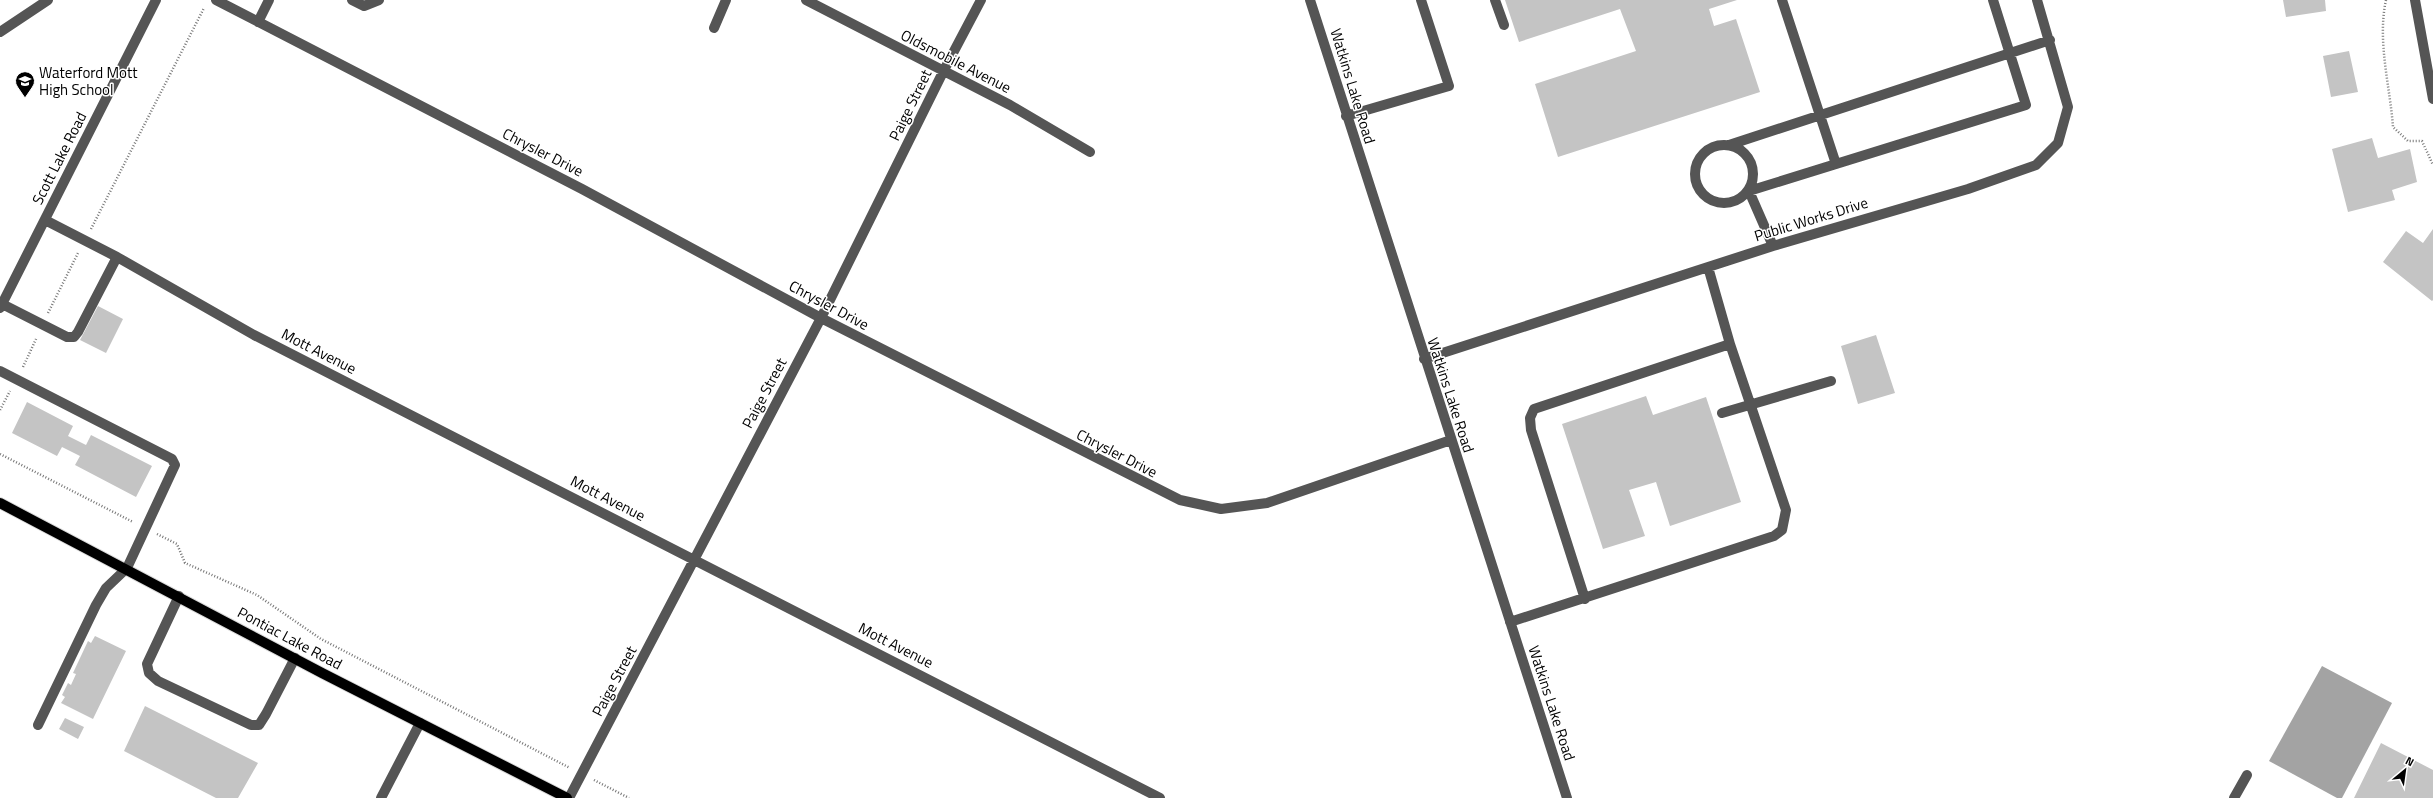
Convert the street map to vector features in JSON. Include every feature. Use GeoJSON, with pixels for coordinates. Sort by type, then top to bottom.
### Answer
{"type":"FeatureCollection","features":[{"type":"Feature","properties":{"kind":"main road","name":"Pontiac Lake Road"},"geometry":{"type":"LineString","coordinates":[[0,503],[127,568],[420,723],[568,798]]}},
{"type":"Feature","properties":{"kind":"street"},"geometry":{"type":"LineString","coordinates":[[0,32],[48,0]]}},
{"type":"Feature","properties":{"kind":"street","name":"Scott Lake Road"},"geometry":{"type":"LineString","coordinates":[[1,306],[156,0]]}},
{"type":"Feature","properties":{"kind":"street","name":"Chrysler Drive"},"geometry":{"type":"LineString","coordinates":[[216,0],[582,189],[821,318],[1145,484],[1180,500],[1221,509],[1267,503],[1451,440]]}},
{"type":"Feature","properties":{"kind":"street"},"geometry":{"type":"LineString","coordinates":[[258,22],[269,0]]}},
{"type":"Feature","properties":{"kind":"street"},"geometry":{"type":"LineString","coordinates":[[352,0],[364,6],[379,0]]}},
{"type":"Feature","properties":{"kind":"street"},"geometry":{"type":"LineString","coordinates":[[714,28],[726,0]]}},
{"type":"Feature","properties":{"kind":"street","name":"Oldsmobile Avenue"},"geometry":{"type":"LineString","coordinates":[[806,0],[943,72],[1010,105],[1090,152]]}},
{"type":"Feature","properties":{"kind":"street","name":"Paige Street"},"geometry":{"type":"LineString","coordinates":[[568,798],[695,560],[821,318],[943,72],[982,0]]}},
{"type":"Feature","properties":{"kind":"street","name":"Watkins Lake Road"},"geometry":{"type":"LineString","coordinates":[[1310,0],[1424,359],[1567,798]]}},
{"type":"Feature","properties":{"kind":"street"},"geometry":{"type":"LineString","coordinates":[[1346,116],[1449,86],[1421,0]]}},
{"type":"Feature","properties":{"kind":"street"},"geometry":{"type":"LineString","coordinates":[[1495,0],[1504,25]]}},
{"type":"Feature","properties":{"kind":"street"},"geometry":{"type":"LineString","coordinates":[[1782,0],[1836,164]]}},
{"type":"Feature","properties":{"kind":"street"},"geometry":{"type":"LineString","coordinates":[[1993,0],[2009,53],[2026,105],[1749,191],[1733,201],[1714,201],[1700,189],[1696,181],[1696,166],[1703,154],[1720,145],[1730,145],[1820,117],[2009,53],[2050,40]]}},
{"type":"Feature","properties":{"kind":"street","name":"Public Works Drive"},"geometry":{"type":"LineString","coordinates":[[1424,359],[1773,246],[1968,189],[2036,165],[2058,143],[2068,107],[2050,40],[2037,0]]}},
{"type":"Feature","properties":{"kind":"street"},"geometry":{"type":"LineString","coordinates":[[2415,0],[2433,99]]}},
{"type":"Feature","properties":{"kind":"street"},"geometry":{"type":"LineString","coordinates":[[1730,145],[1738,148],[1751,162],[1753,172],[1749,191],[1773,246]]}},
{"type":"Feature","properties":{"kind":"street","name":"Mott Avenue"},"geometry":{"type":"LineString","coordinates":[[45,220],[117,257],[254,335],[1160,798]]}},
{"type":"Feature","properties":{"kind":"street"},"geometry":{"type":"LineString","coordinates":[[1,306],[67,337],[74,337],[117,257]]}},
{"type":"Feature","properties":{"kind":"street"},"geometry":{"type":"LineString","coordinates":[[1510,622],[1585,599],[1774,536],[1782,530],[1786,510],[1730,344],[1708,267]]}},
{"type":"Feature","properties":{"kind":"street"},"geometry":{"type":"LineString","coordinates":[[1585,599],[1531,430],[1530,418],[1534,409],[1730,344]]}},
{"type":"Feature","properties":{"kind":"street"},"geometry":{"type":"LineString","coordinates":[[0,371],[172,459],[175,465],[127,568],[106,588],[96,605],[38,725]]}},
{"type":"Feature","properties":{"kind":"street"},"geometry":{"type":"LineString","coordinates":[[1722,414],[1831,381]]}},
{"type":"Feature","properties":{"kind":"street"},"geometry":{"type":"LineString","coordinates":[[180,596],[148,664],[149,673],[158,681],[251,725],[258,725],[266,714],[295,658]]}},
{"type":"Feature","properties":{"kind":"street"},"geometry":{"type":"LineString","coordinates":[[382,798],[420,723]]}},
{"type":"Feature","properties":{"kind":"street"},"geometry":{"type":"LineString","coordinates":[[2234,798],[2247,775]]}},
{"type":"Feature","properties":{"kind":"path"},"geometry":{"type":"LineString","coordinates":[[2386,0],[2382,19],[2383,41],[2393,127],[2408,141],[2422,141],[2433,165]]}},
{"type":"Feature","properties":{"kind":"path"},"geometry":{"type":"LineString","coordinates":[[0,410],[17,379],[42,324],[204,7]]}},
{"type":"Feature","properties":{"kind":"path"},"geometry":{"type":"LineString","coordinates":[[0,454],[177,544],[185,563],[257,595],[321,639],[570,768]]}},
{"type":"Feature","properties":{"kind":"path"},"geometry":{"type":"LineString","coordinates":[[592,779],[629,798]]}},
{"type":"Feature","properties":{"kind":"shaded area"},"geometry":{"type":"Polygon","coordinates":[[[2322,666],[2392,703],[2342,798],[2337,798],[2269,761],[2322,666]]]}},
{"type":"Feature","properties":{"kind":"building"},"geometry":{"type":"Polygon","coordinates":[[[1505,0],[1737,0],[1709,9],[1714,26],[1736,19],[1760,92],[1558,157],[1535,84],[1636,51],[1620,9],[1519,42],[1505,0]]]}},
{"type":"Feature","properties":{"kind":"building"},"geometry":{"type":"Polygon","coordinates":[[[2283,0],[2325,0],[2326,11],[2286,17],[2283,0]]]}},
{"type":"Feature","properties":{"kind":"building"},"geometry":{"type":"Polygon","coordinates":[[[2349,51],[2358,92],[2331,97],[2323,56],[2349,51]]]}},
{"type":"Feature","properties":{"kind":"building"},"geometry":{"type":"Polygon","coordinates":[[[2372,138],[2378,158],[2410,149],[2417,182],[2392,190],[2395,200],[2348,212],[2332,149],[2372,138]]]}},
{"type":"Feature","properties":{"kind":"building"},"geometry":{"type":"Polygon","coordinates":[[[2433,229],[2432,301],[2383,262],[2406,231],[2423,243],[2433,229]]]}},
{"type":"Feature","properties":{"kind":"building"},"geometry":{"type":"Polygon","coordinates":[[[98,306],[123,319],[106,353],[80,340],[98,306]]]}},
{"type":"Feature","properties":{"kind":"building"},"geometry":{"type":"Polygon","coordinates":[[[1876,335],[1895,393],[1858,404],[1841,346],[1876,335]]]}},
{"type":"Feature","properties":{"kind":"building"},"geometry":{"type":"Polygon","coordinates":[[[1646,396],[1653,415],[1706,397],[1741,502],[1670,526],[1656,482],[1629,490],[1645,536],[1603,549],[1562,424],[1646,396]]]}},
{"type":"Feature","properties":{"kind":"building"},"geometry":{"type":"Polygon","coordinates":[[[27,402],[73,426],[68,436],[86,445],[91,435],[152,466],[136,497],[75,465],[80,456],[62,447],[57,456],[12,433],[27,402]]]}},
{"type":"Feature","properties":{"kind":"building"},"geometry":{"type":"Polygon","coordinates":[[[95,636],[126,651],[93,719],[61,703],[65,697],[62,695],[68,683],[71,685],[76,674],[73,673],[88,641],[91,643],[95,636]]]}},
{"type":"Feature","properties":{"kind":"building"},"geometry":{"type":"Polygon","coordinates":[[[145,706],[258,763],[238,798],[216,798],[124,751],[145,706]]]}},
{"type":"Feature","properties":{"kind":"building"},"geometry":{"type":"Polygon","coordinates":[[[65,718],[84,727],[78,739],[59,729],[65,718]]]}},
{"type":"Feature","properties":{"kind":"building"},"geometry":{"type":"Polygon","coordinates":[[[2381,743],[2433,770],[2433,798],[2354,798],[2381,743]]]}},
{"type":"Feature","properties":{"kind":"place","name":"Waterford Mott High School"},"geometry":{"type":"Point","coordinates":[25,98]}}]}
